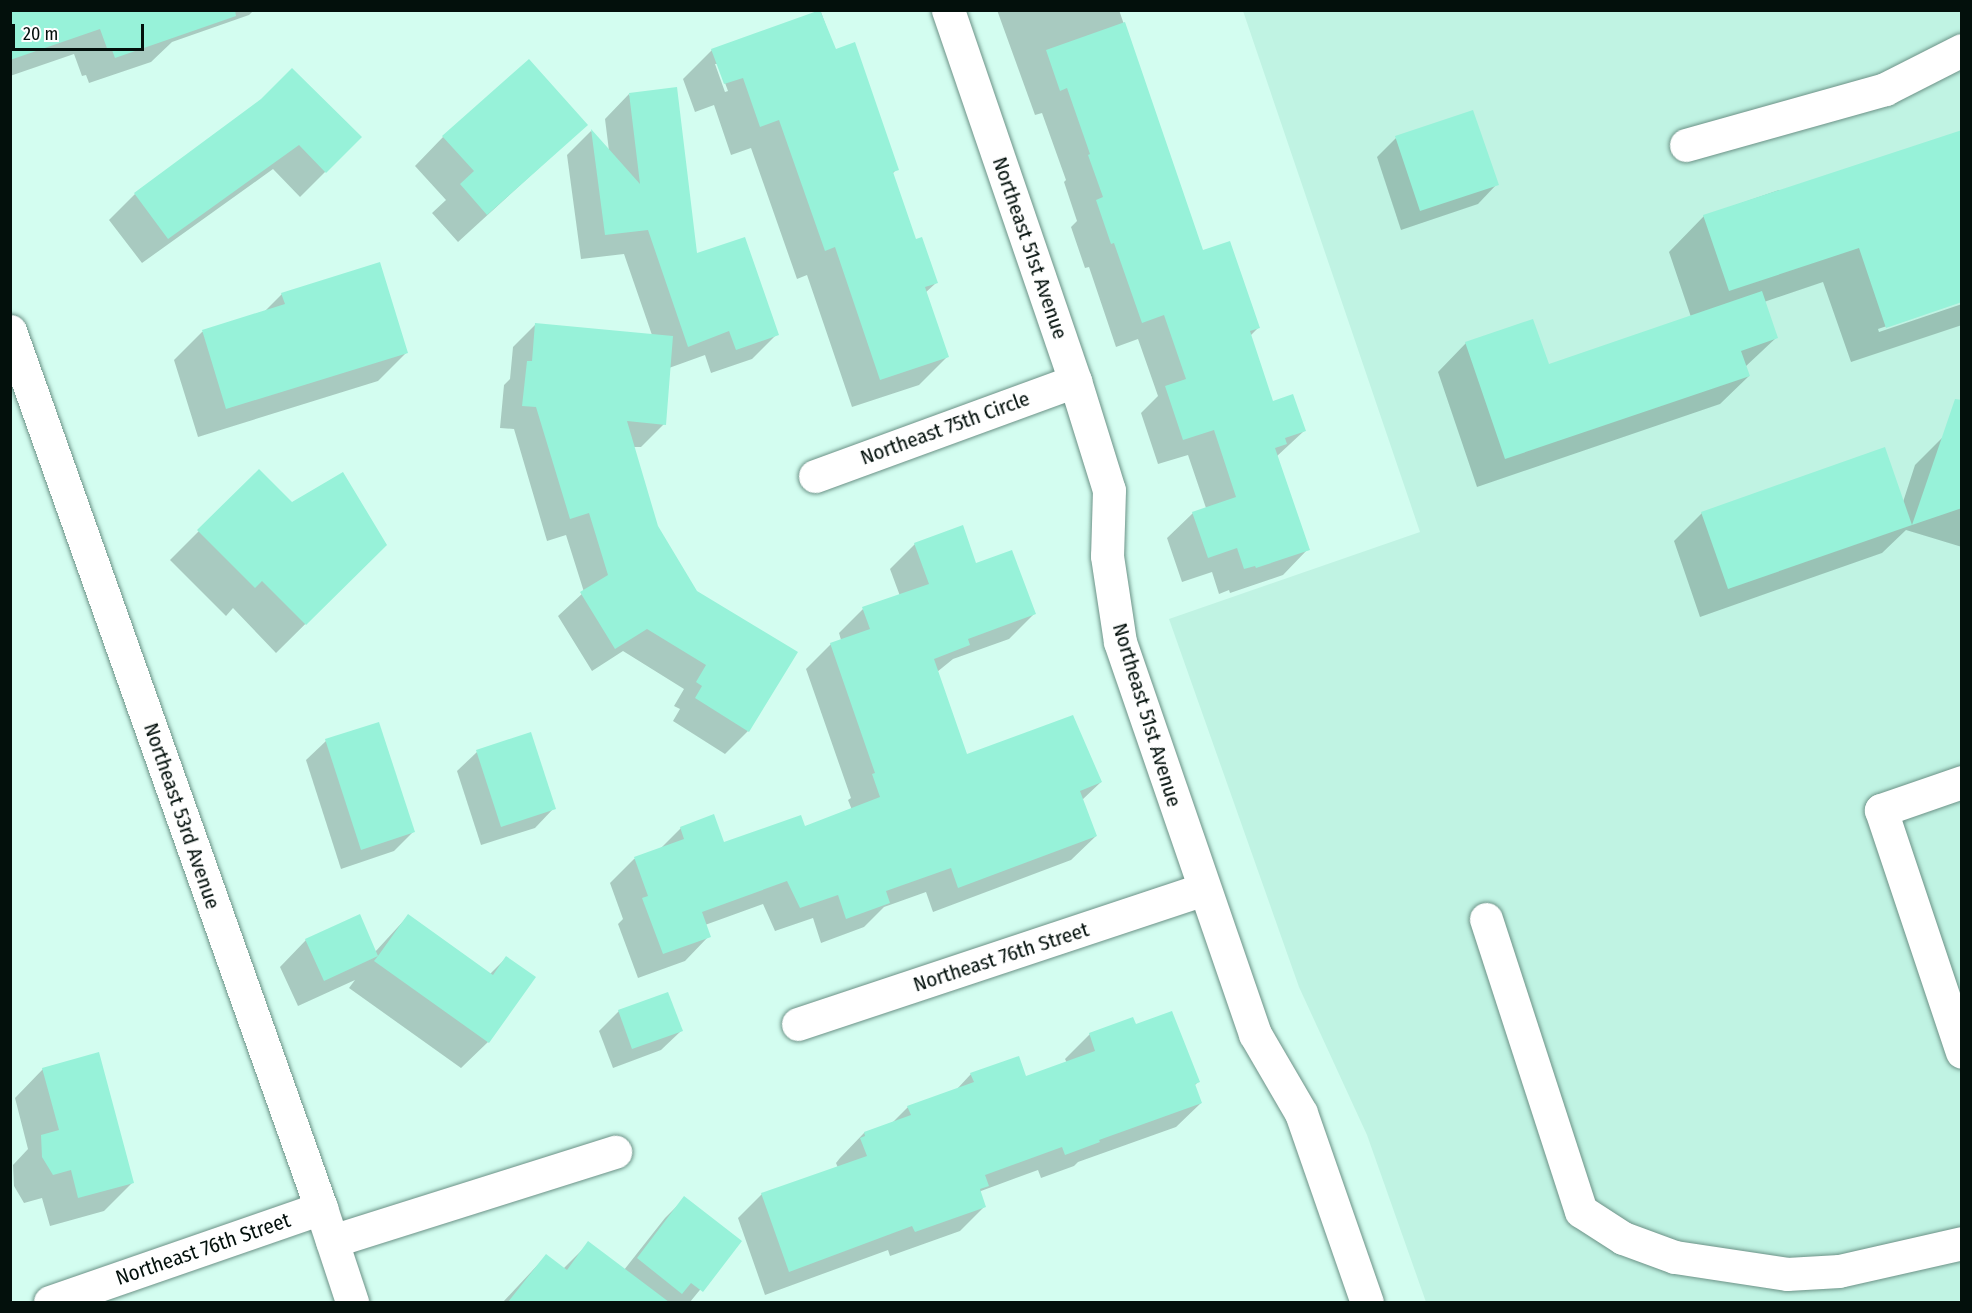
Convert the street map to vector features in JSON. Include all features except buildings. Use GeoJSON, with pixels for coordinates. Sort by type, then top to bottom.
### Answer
{"type":"FeatureCollection","features":[{"type":"Feature","properties":{"kind":"street","name":"Northeast 51st Avenue"},"geometry":{"type":"LineString","coordinates":[[948,10],[1075,381],[1109,490],[1107,556],[1120,642],[1255,1034],[1301,1113],[1366,1302]]}},
{"type":"Feature","properties":{"kind":"street"},"geometry":{"type":"LineString","coordinates":[[1686,145],[1885,89],[1962,50]]}},
{"type":"Feature","properties":{"kind":"street","name":"Northeast 53rd Avenue"},"geometry":{"type":"LineString","coordinates":[[10,331],[321,1208],[352,1302]]}},
{"type":"Feature","properties":{"kind":"street","name":"Northeast 75th Circle"},"geometry":{"type":"LineString","coordinates":[[815,476],[1075,381]]}},
{"type":"Feature","properties":{"kind":"street"},"geometry":{"type":"LineString","coordinates":[[1962,782],[1881,810],[1962,1052]]}},
{"type":"Feature","properties":{"kind":"street","name":"Northeast 76th Street"},"geometry":{"type":"LineString","coordinates":[[798,1024],[1203,888]]}},
{"type":"Feature","properties":{"kind":"street"},"geometry":{"type":"LineString","coordinates":[[1486,919],[1581,1211],[1623,1238],[1674,1257],[1787,1274],[1839,1271],[1962,1243]]}},
{"type":"Feature","properties":{"kind":"street"},"geometry":{"type":"LineString","coordinates":[[332,1241],[615,1152]]}},
{"type":"Feature","properties":{"kind":"street","name":"Northeast 76th Street"},"geometry":{"type":"LineString","coordinates":[[50,1302],[321,1208]]}},
{"type":"Feature","properties":{"kind":"shaded area"},"geometry":{"type":"Polygon","coordinates":[[[1243,11],[1961,11],[1961,1302],[1426,1302],[1367,1135],[1299,987],[1169,619],[1420,532],[1243,11]]]}}]}
